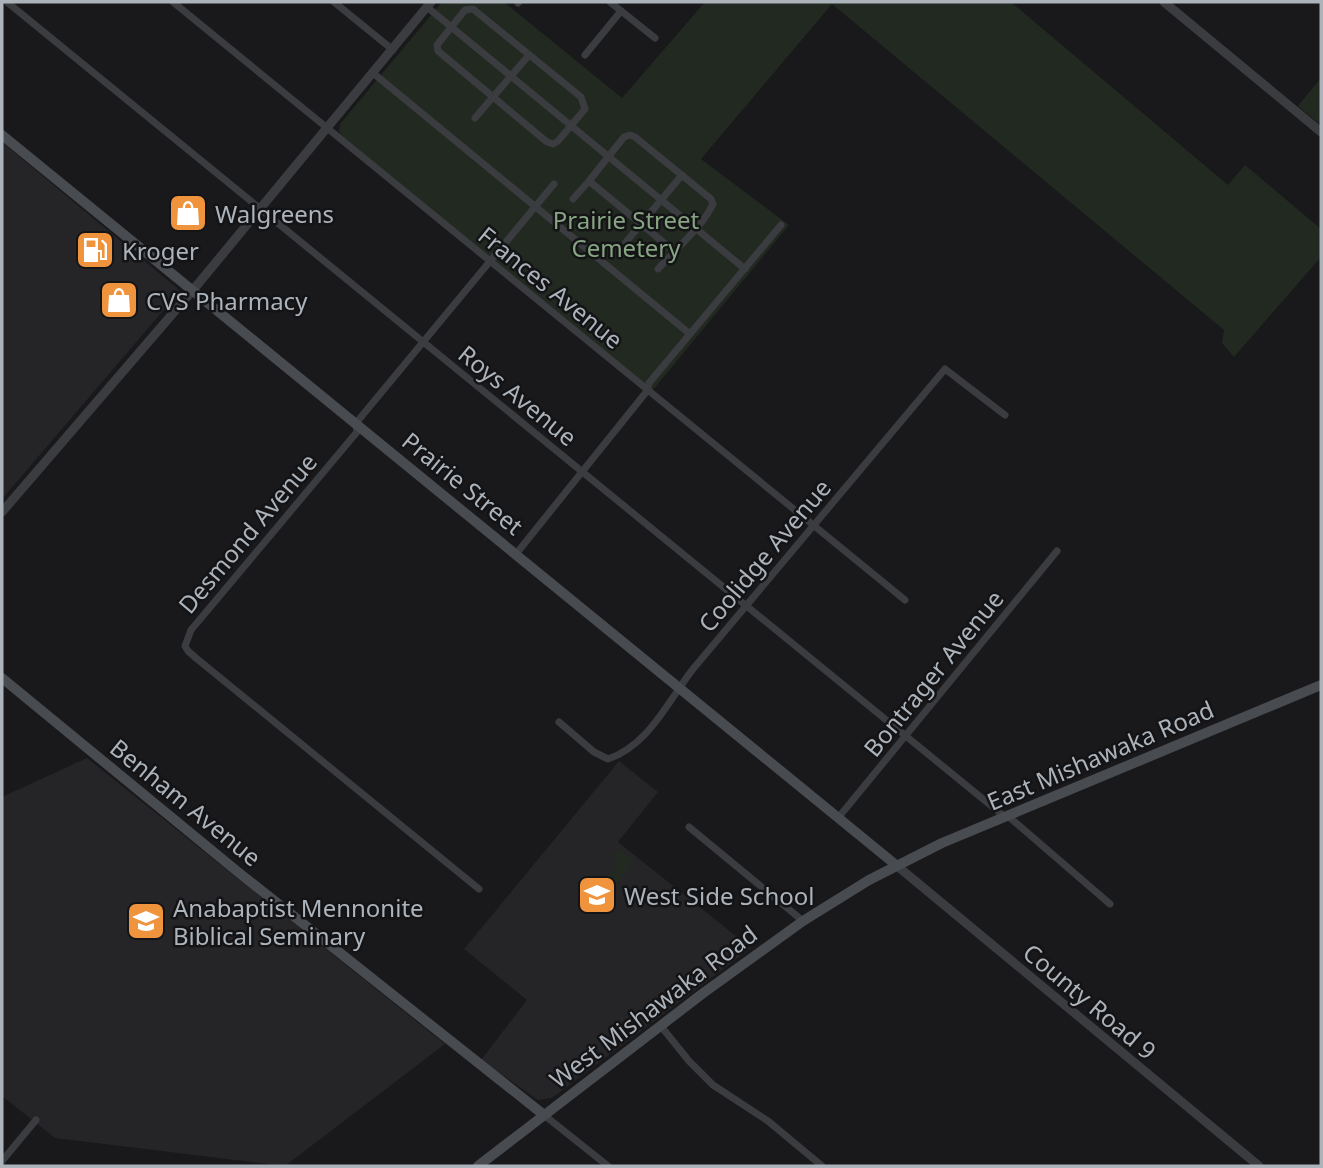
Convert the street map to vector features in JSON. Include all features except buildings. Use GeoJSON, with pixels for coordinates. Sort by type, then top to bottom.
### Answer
{"type":"FeatureCollection","features":[{"type":"Feature","properties":{"kind":"main road","name":"Prairie Street"},"geometry":{"type":"LineString","coordinates":[[2,135],[896,865]]}},
{"type":"Feature","properties":{"kind":"main road","name":"Benham Avenue"},"geometry":{"type":"LineString","coordinates":[[2,678],[249,881],[544,1115]]}},
{"type":"Feature","properties":{"kind":"main road","name":"East Mishawaka Road"},"geometry":{"type":"LineString","coordinates":[[896,865],[928,849],[1321,685]]}},
{"type":"Feature","properties":{"kind":"main road","name":"West Mishawaka Road"},"geometry":{"type":"LineString","coordinates":[[478,1166],[660,1025],[803,921],[896,865]]}},
{"type":"Feature","properties":{"kind":"street","name":"Roys Avenue"},"geometry":{"type":"LineString","coordinates":[[7,2],[1007,817],[1110,904]]}},
{"type":"Feature","properties":{"kind":"street","name":"Frances Avenue"},"geometry":{"type":"LineString","coordinates":[[173,2],[905,600]]}},
{"type":"Feature","properties":{"kind":"street"},"geometry":{"type":"LineString","coordinates":[[334,2],[393,50]]}},
{"type":"Feature","properties":{"kind":"street"},"geometry":{"type":"LineString","coordinates":[[610,2],[654,38]]}},
{"type":"Feature","properties":{"kind":"street"},"geometry":{"type":"LineString","coordinates":[[1164,2],[1321,132]]}},
{"type":"Feature","properties":{"kind":"street"},"geometry":{"type":"LineString","coordinates":[[2,512],[193,290],[429,4],[452,28],[744,269]]}},
{"type":"Feature","properties":{"kind":"street"},"geometry":{"type":"LineString","coordinates":[[473,9],[529,55],[581,97],[585,109],[553,144],[547,142],[438,51],[437,45],[466,10],[473,9]]}},
{"type":"Feature","properties":{"kind":"street"},"geometry":{"type":"LineString","coordinates":[[585,55],[621,11]]}},
{"type":"Feature","properties":{"kind":"street"},"geometry":{"type":"LineString","coordinates":[[475,118],[529,55]]}},
{"type":"Feature","properties":{"kind":"street"},"geometry":{"type":"LineString","coordinates":[[373,73],[690,334]]}},
{"type":"Feature","properties":{"kind":"street"},"geometry":{"type":"LineString","coordinates":[[572,199],[624,137],[635,137],[711,199],[713,204],[658,269]]}},
{"type":"Feature","properties":{"kind":"street"},"geometry":{"type":"LineString","coordinates":[[626,242],[682,176]]}},
{"type":"Feature","properties":{"kind":"street"},"geometry":{"type":"LineString","coordinates":[[589,181],[674,251]]}},
{"type":"Feature","properties":{"kind":"street","name":"Desmond Avenue"},"geometry":{"type":"LineString","coordinates":[[480,889],[196,658],[185,646],[191,629],[357,432],[356,423],[554,184]]}},
{"type":"Feature","properties":{"kind":"street"},"geometry":{"type":"LineString","coordinates":[[516,554],[647,391],[649,383],[780,225]]}},
{"type":"Feature","properties":{"kind":"street","name":"Coolidge Avenue"},"geometry":{"type":"LineString","coordinates":[[559,722],[594,752],[608,759],[626,753],[668,708],[680,687],[746,606],[946,369],[1005,415]]}},
{"type":"Feature","properties":{"kind":"street","name":"Bontrager Avenue"},"geometry":{"type":"LineString","coordinates":[[838,818],[1057,551]]}},
{"type":"Feature","properties":{"kind":"street"},"geometry":{"type":"LineString","coordinates":[[689,828],[803,921]]}},
{"type":"Feature","properties":{"kind":"street","name":"County Road 9"},"geometry":{"type":"LineString","coordinates":[[896,865],[1259,1166]]}},
{"type":"Feature","properties":{"kind":"street"},"geometry":{"type":"LineString","coordinates":[[660,1025],[713,1085],[768,1121],[822,1166]]}},
{"type":"Feature","properties":{"kind":"street","name":"Benham Avenue"},"geometry":{"type":"LineString","coordinates":[[544,1115],[608,1166]]}},
{"type":"Feature","properties":{"kind":"street"},"geometry":{"type":"LineString","coordinates":[[2,1161],[36,1120]]}},
{"type":"Feature","properties":{"kind":"shaded area"},"geometry":{"type":"Polygon","coordinates":[[[2,142],[179,292],[2,499],[2,142]]]}},
{"type":"Feature","properties":{"kind":"shaded area","name":"Anabaptist Mennonite Biblical Seminary"},"geometry":{"type":"Polygon","coordinates":[[[87,758],[445,1044],[285,1166],[55,1138],[2,1096],[2,797],[87,758]]]}},
{"type":"Feature","properties":{"kind":"shaded area","name":"West Side School"},"geometry":{"type":"Polygon","coordinates":[[[619,761],[658,792],[618,842],[751,948],[552,1098],[538,1100],[481,1060],[527,1000],[464,949],[619,761]]]}},
{"type":"Feature","properties":{"kind":"green space","name":"Prairie Street Cemetery"},"geometry":{"type":"Polygon","coordinates":[[[442,2],[504,2],[622,98],[705,2],[1011,2],[1228,185],[1245,165],[1321,229],[1321,257],[1234,357],[1222,343],[1224,330],[832,4],[701,159],[789,225],[652,391],[339,131],[340,124],[442,2]]]}},
{"type":"Feature","properties":{"kind":"green space"},"geometry":{"type":"Polygon","coordinates":[[[1321,78],[1321,125],[1298,106],[1321,78]]]}},
{"type":"Feature","properties":{"kind":"green space"},"geometry":{"type":"Polygon","coordinates":[[[619,849],[634,862],[601,903],[592,895],[617,863],[613,856],[619,849]]]}},
{"type":"Feature","properties":{"kind":"place","name":"Walgreens"},"geometry":{"type":"Point","coordinates":[188,213]}},
{"type":"Feature","properties":{"kind":"place","name":"Kroger"},"geometry":{"type":"Point","coordinates":[95,250]}},
{"type":"Feature","properties":{"kind":"place","name":"CVS Pharmacy"},"geometry":{"type":"Point","coordinates":[119,300]}},
{"type":"Feature","properties":{"kind":"place","name":"West Side School"},"geometry":{"type":"Point","coordinates":[597,895]}},
{"type":"Feature","properties":{"kind":"place","name":"Anabaptist Mennonite Biblical Seminary"},"geometry":{"type":"Point","coordinates":[146,921]}}]}
